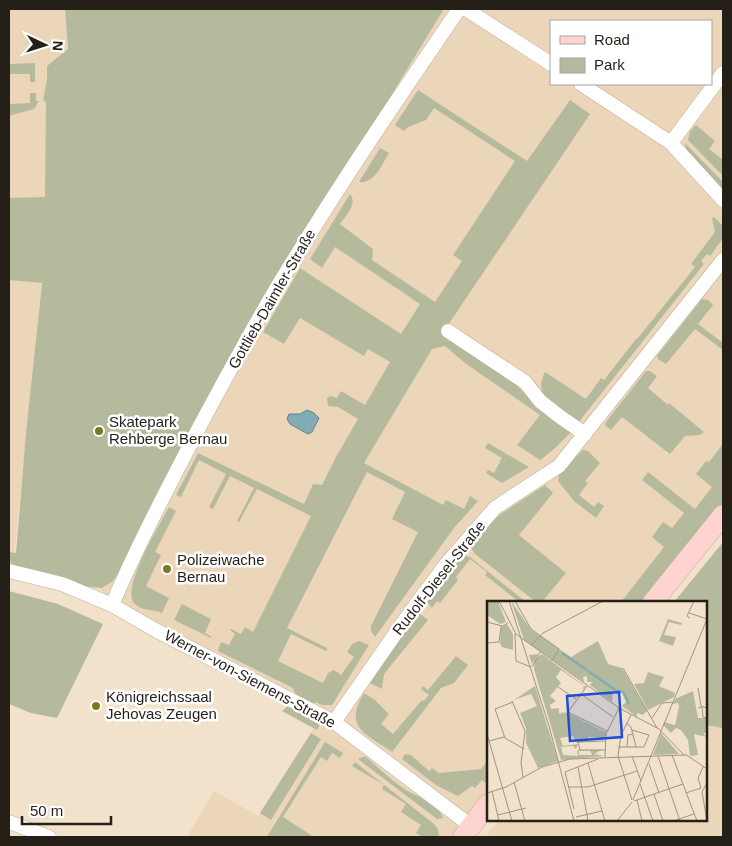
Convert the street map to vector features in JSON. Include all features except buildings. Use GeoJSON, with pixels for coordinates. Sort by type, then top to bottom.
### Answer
{"type":"FeatureCollection","features":[{"type":"Feature","properties":{"kind":"main road"},"geometry":{"type":"LineString","coordinates":[[655,601],[723,515]]}},
{"type":"Feature","properties":{"kind":"main road"},"geometry":{"type":"LineString","coordinates":[[467,832],[487,805]]}},
{"type":"Feature","properties":{"kind":"street","name":"Gottlieb-Daimler-Straße"},"geometry":{"type":"LineString","coordinates":[[112,605],[130,562],[244,344],[295,257],[458,9]]}},
{"type":"Feature","properties":{"kind":"street"},"geometry":{"type":"LineString","coordinates":[[466,9],[550,63]]}},
{"type":"Feature","properties":{"kind":"street"},"geometry":{"type":"LineString","coordinates":[[671,143],[723,73]]}},
{"type":"Feature","properties":{"kind":"street"},"geometry":{"type":"LineString","coordinates":[[583,85],[671,143],[723,200]]}},
{"type":"Feature","properties":{"kind":"street","name":"Rudolf-Diesel-Straße"},"geometry":{"type":"LineString","coordinates":[[334,722],[417,603],[487,515],[508,498],[560,466],[723,260]]}},
{"type":"Feature","properties":{"kind":"street"},"geometry":{"type":"LineString","coordinates":[[448,330],[525,382],[540,401],[585,434]]}},
{"type":"Feature","properties":{"kind":"street","name":"Werner-von-Siemens-Straße"},"geometry":{"type":"LineString","coordinates":[[9,571],[62,584],[112,605],[157,631],[334,722],[467,832]]}},
{"type":"Feature","properties":{"kind":"street"},"geometry":{"type":"LineString","coordinates":[[9,822],[49,837]]}},
{"type":"Feature","properties":{"kind":"shaded area"},"geometry":{"type":"Polygon","coordinates":[[[9,9],[65,9],[68,49],[43,268],[13,566],[9,565],[9,9]]]}},
{"type":"Feature","properties":{"kind":"shaded area"},"geometry":{"type":"Polygon","coordinates":[[[444,9],[723,9],[723,482],[627,601],[487,601],[487,794],[451,837],[187,837],[214,791],[258,816],[311,733],[324,709],[142,615],[96,588],[102,588],[219,377],[444,9]]]}},
{"type":"Feature","properties":{"kind":"shaded area"},"geometry":{"type":"Polygon","coordinates":[[[723,696],[723,837],[485,837],[498,821],[707,821],[707,697],[723,696]]]}},
{"type":"Feature","properties":{"kind":"green space"},"geometry":{"type":"Polygon","coordinates":[[[65,9],[444,9],[219,377],[119,572],[113,581],[102,588],[81,585],[36,570],[13,566],[10,561],[10,552],[16,553],[26,433],[42,283],[9,280],[9,198],[45,197],[46,102],[43,100],[47,80],[47,66],[68,49],[65,9]]]}},
{"type":"Feature","properties":{"kind":"green space"},"geometry":{"type":"Polygon","coordinates":[[[35,63],[35,82],[30,82],[30,74],[9,74],[9,64],[35,63]]]}},
{"type":"Feature","properties":{"kind":"green space"},"geometry":{"type":"Polygon","coordinates":[[[418,90],[527,161],[570,100],[590,114],[444,331],[506,376],[546,413],[571,432],[540,460],[517,445],[540,415],[465,363],[445,346],[432,349],[364,463],[443,505],[446,500],[464,509],[470,496],[478,501],[454,528],[375,637],[371,631],[371,626],[418,532],[392,519],[405,492],[367,472],[287,628],[327,648],[326,651],[291,634],[278,661],[323,683],[328,673],[334,670],[341,675],[354,657],[347,652],[352,644],[359,641],[369,645],[332,705],[322,705],[316,702],[312,704],[296,695],[293,688],[218,651],[221,642],[229,645],[235,634],[231,629],[241,634],[245,627],[253,632],[311,516],[257,489],[239,522],[237,521],[254,488],[230,476],[213,509],[209,507],[226,474],[199,460],[181,497],[176,495],[198,453],[304,504],[313,484],[322,485],[358,419],[338,407],[328,406],[327,398],[331,396],[337,398],[341,391],[365,405],[390,362],[368,349],[364,356],[300,318],[284,344],[263,332],[300,268],[401,334],[420,304],[335,247],[322,268],[310,259],[350,194],[353,202],[352,206],[340,224],[373,249],[372,260],[435,302],[462,261],[453,255],[515,161],[434,108],[426,120],[408,127],[404,131],[395,125],[418,90]]]}},
{"type":"Feature","properties":{"kind":"green space"},"geometry":{"type":"Polygon","coordinates":[[[30,93],[36,93],[36,101],[39,101],[34,109],[9,116],[9,104],[30,103],[30,93]]]}},
{"type":"Feature","properties":{"kind":"green space"},"geometry":{"type":"Polygon","coordinates":[[[696,125],[715,141],[709,149],[723,160],[723,176],[688,140],[690,131],[696,125]]]}},
{"type":"Feature","properties":{"kind":"green space"},"geometry":{"type":"Polygon","coordinates":[[[685,143],[723,182],[723,191],[687,153],[685,143]]]}},
{"type":"Feature","properties":{"kind":"green space"},"geometry":{"type":"Polygon","coordinates":[[[380,148],[389,153],[381,168],[374,177],[365,182],[359,182],[380,148]]]}},
{"type":"Feature","properties":{"kind":"green space"},"geometry":{"type":"Polygon","coordinates":[[[714,217],[723,226],[723,238],[710,256],[707,254],[701,261],[704,264],[578,423],[549,402],[544,396],[542,389],[545,372],[586,399],[601,378],[604,380],[695,267],[691,264],[715,232],[712,218],[714,217]]]}},
{"type":"Feature","properties":{"kind":"green space"},"geometry":{"type":"Polygon","coordinates":[[[702,299],[708,300],[713,305],[698,324],[723,343],[723,350],[695,329],[666,364],[658,359],[657,356],[702,299]]]}},
{"type":"Feature","properties":{"kind":"green space"},"geometry":{"type":"Polygon","coordinates":[[[646,371],[650,371],[657,376],[648,388],[704,432],[700,435],[685,436],[670,454],[622,417],[611,430],[605,425],[646,371]]]}},
{"type":"Feature","properties":{"kind":"green space"},"geometry":{"type":"Polygon","coordinates":[[[488,443],[529,467],[502,483],[486,473],[488,470],[494,473],[502,458],[485,448],[488,443]]]}},
{"type":"Feature","properties":{"kind":"green space"},"geometry":{"type":"Polygon","coordinates":[[[722,445],[723,505],[646,601],[622,601],[664,547],[652,537],[663,522],[672,528],[684,513],[642,480],[648,472],[695,509],[712,487],[696,474],[706,461],[709,462],[722,445]]]}},
{"type":"Feature","properties":{"kind":"green space"},"geometry":{"type":"Polygon","coordinates":[[[583,450],[588,451],[600,463],[585,481],[588,483],[579,495],[594,507],[598,502],[604,506],[596,518],[574,501],[558,481],[559,474],[583,450]]]}},
{"type":"Feature","properties":{"kind":"green space"},"geometry":{"type":"Polygon","coordinates":[[[545,485],[553,493],[519,535],[566,573],[543,601],[535,601],[475,554],[469,545],[489,523],[545,485]]]}},
{"type":"Feature","properties":{"kind":"green space"},"geometry":{"type":"Polygon","coordinates":[[[169,507],[176,511],[155,552],[161,555],[146,586],[169,598],[162,613],[137,606],[131,595],[143,556],[169,507]]]}},
{"type":"Feature","properties":{"kind":"green space"},"geometry":{"type":"Polygon","coordinates":[[[723,542],[723,728],[707,725],[707,601],[675,601],[723,542]]]}},
{"type":"Feature","properties":{"kind":"green space"},"geometry":{"type":"Polygon","coordinates":[[[462,555],[470,557],[525,601],[518,601],[485,575],[487,572],[470,559],[456,577],[458,580],[440,603],[437,601],[432,608],[426,601],[462,555]]]}},
{"type":"Feature","properties":{"kind":"green space"},"geometry":{"type":"Polygon","coordinates":[[[9,591],[58,604],[103,624],[57,718],[31,713],[9,704],[9,591]]]}},
{"type":"Feature","properties":{"kind":"green space"},"geometry":{"type":"Polygon","coordinates":[[[182,604],[211,619],[205,633],[211,638],[174,620],[182,604]]]}},
{"type":"Feature","properties":{"kind":"green space"},"geometry":{"type":"Polygon","coordinates":[[[418,612],[428,620],[384,674],[382,689],[370,683],[418,612]]]}},
{"type":"Feature","properties":{"kind":"green space"},"geometry":{"type":"Polygon","coordinates":[[[456,656],[468,665],[454,683],[441,688],[392,752],[361,729],[357,723],[356,715],[358,705],[364,693],[375,700],[389,714],[381,724],[393,734],[422,700],[424,701],[429,695],[421,689],[423,686],[428,690],[456,656]]]}},
{"type":"Feature","properties":{"kind":"green space"},"geometry":{"type":"Polygon","coordinates":[[[288,706],[320,724],[317,730],[282,711],[288,706]]]}},
{"type":"Feature","properties":{"kind":"green space"},"geometry":{"type":"Polygon","coordinates":[[[311,733],[321,739],[271,820],[260,813],[311,733]]]}},
{"type":"Feature","properties":{"kind":"green space"},"geometry":{"type":"Polygon","coordinates":[[[325,742],[343,753],[340,758],[332,753],[327,761],[321,757],[283,817],[314,837],[267,837],[325,742]]]}},
{"type":"Feature","properties":{"kind":"green space"},"geometry":{"type":"Polygon","coordinates":[[[405,754],[411,755],[429,771],[432,768],[439,773],[481,769],[487,761],[487,784],[482,780],[475,788],[472,786],[458,796],[436,785],[402,759],[405,754]]]}},
{"type":"Feature","properties":{"kind":"green space"},"geometry":{"type":"Polygon","coordinates":[[[366,757],[406,790],[432,805],[443,818],[437,819],[358,759],[366,757]]]}},
{"type":"Feature","properties":{"kind":"green space"},"geometry":{"type":"Polygon","coordinates":[[[355,762],[434,824],[438,829],[439,837],[422,837],[416,833],[421,825],[401,812],[406,804],[382,789],[384,785],[352,766],[355,762]]]}},
{"type":"Feature","properties":{"kind":"water"},"geometry":{"type":"Polygon","coordinates":[[[307,410],[319,418],[312,432],[308,434],[290,424],[287,419],[289,414],[300,414],[307,410]]]}},
{"type":"Feature","properties":{"kind":"place","name":"Skatepark Rehberge Bernau"},"geometry":{"type":"Point","coordinates":[99,431]}},
{"type":"Feature","properties":{"kind":"place","name":"Polizeiwache Bernau"},"geometry":{"type":"Point","coordinates":[167,569]}},
{"type":"Feature","properties":{"kind":"place","name":"Königreichssaal Jehovas Zeugen"},"geometry":{"type":"Point","coordinates":[96,706]}}]}
